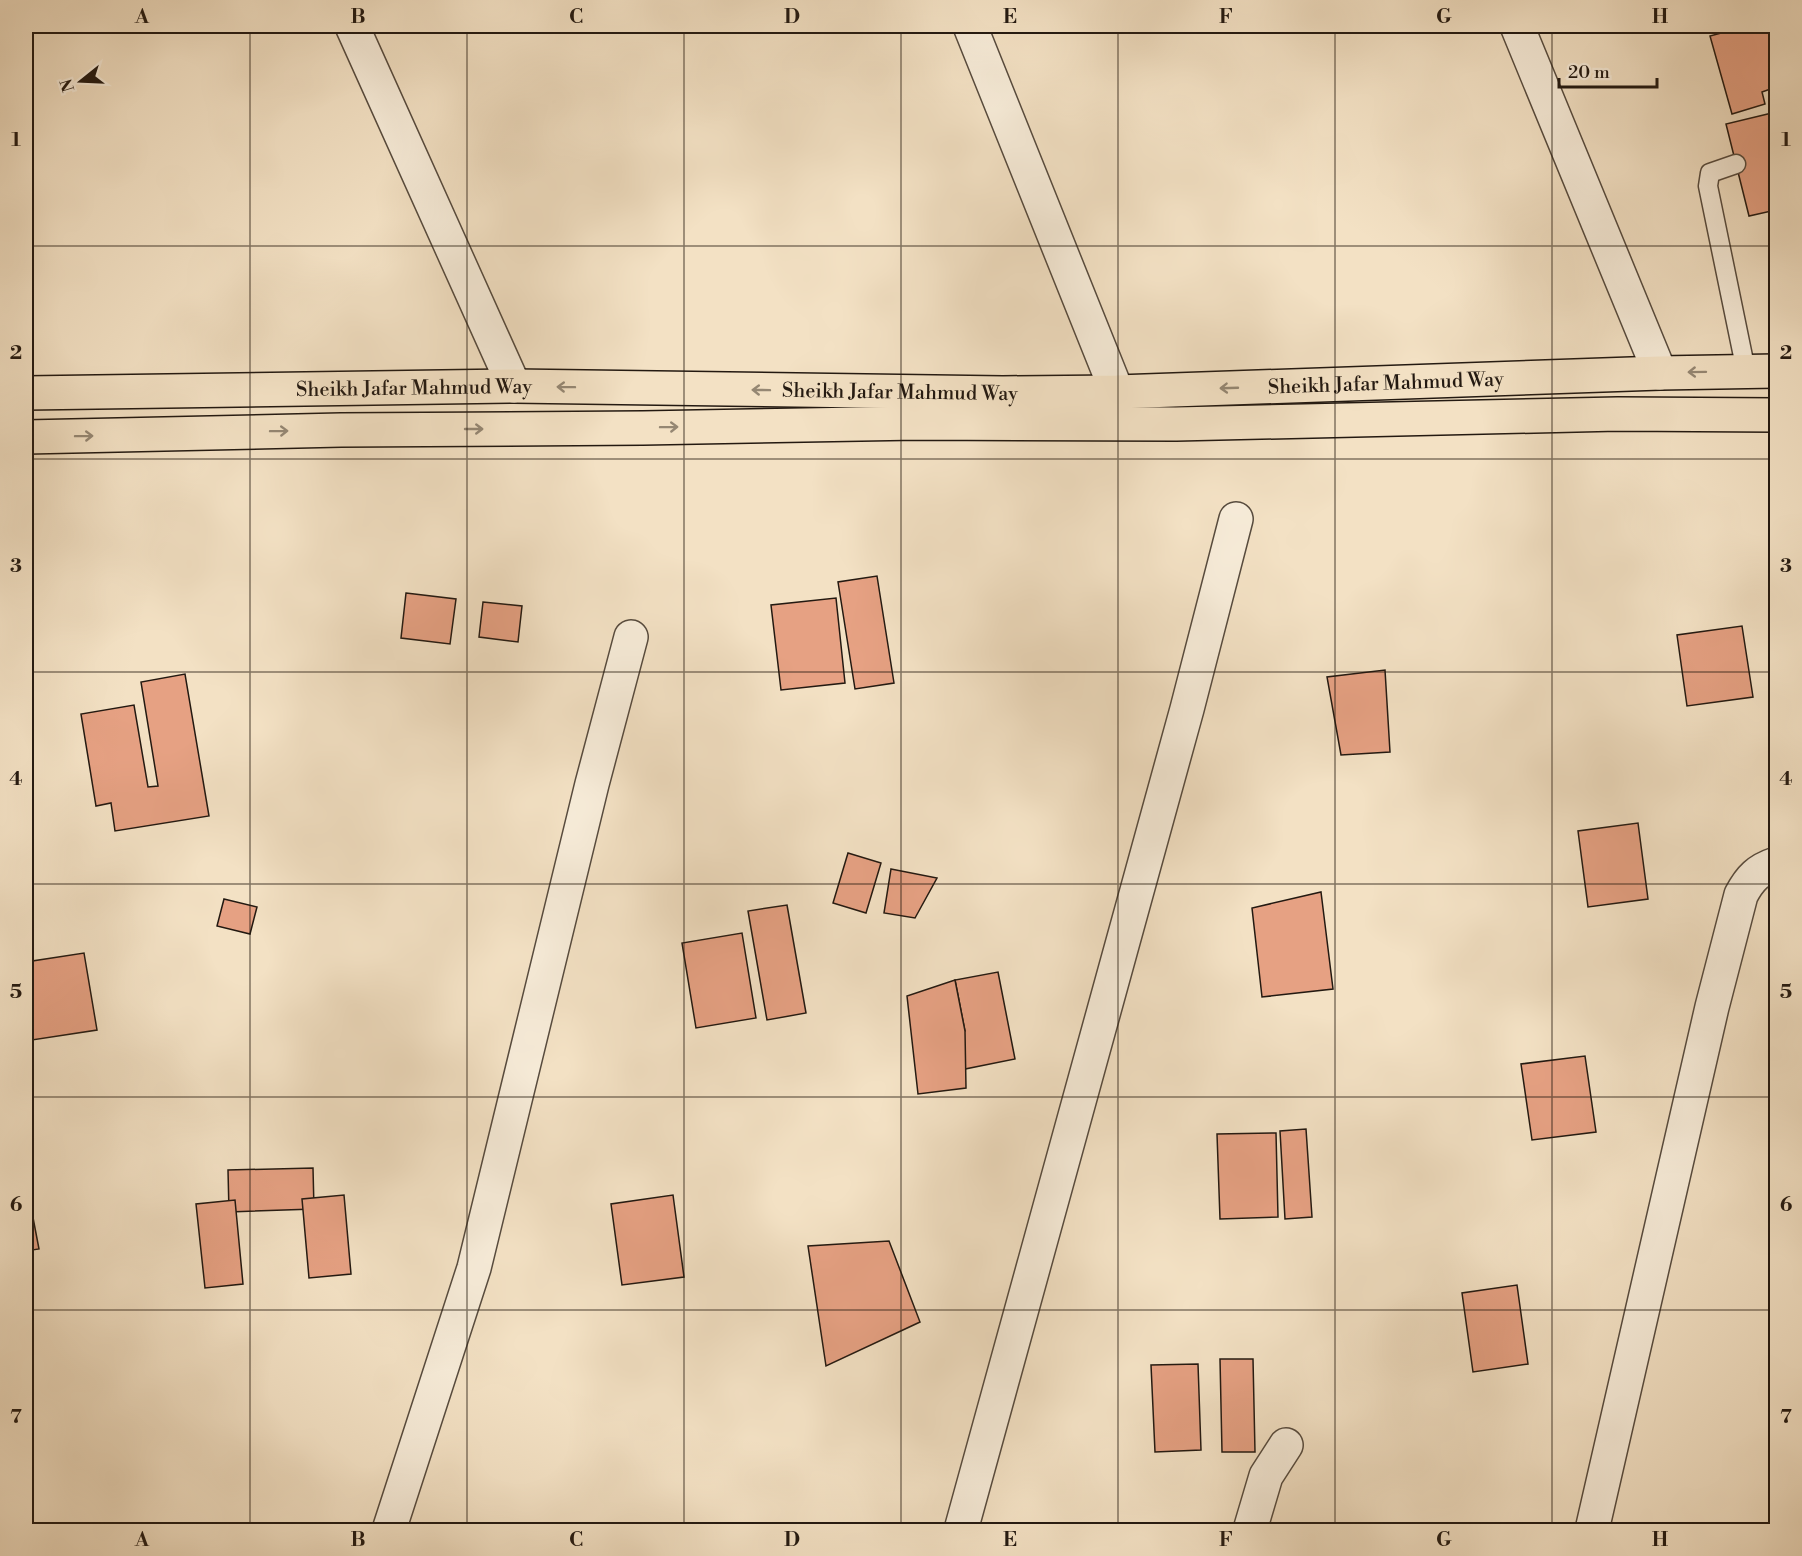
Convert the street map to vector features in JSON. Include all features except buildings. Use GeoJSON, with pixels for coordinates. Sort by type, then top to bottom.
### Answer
{"type":"FeatureCollection","features":[{"type":"Feature","properties":{"kind":"main road","name":"Sheikh Jafar Mahmud Way"},"geometry":{"type":"LineString","coordinates":[[26,393],[513,386],[1003,393],[1117,392],[1761,371]]}},
{"type":"Feature","properties":{"kind":"main road","name":"Sheikh Jafar Mahmud Way"},"geometry":{"type":"LineString","coordinates":[[26,437],[352,429],[643,428],[917,423],[1176,424],[1618,414],[1776,415]]}},
{"type":"Feature","properties":{"kind":"street"},"geometry":{"type":"LineString","coordinates":[[352,26],[513,386]]}},
{"type":"Feature","properties":{"kind":"street"},"geometry":{"type":"LineString","coordinates":[[970,26],[1117,392]]}},
{"type":"Feature","properties":{"kind":"street"},"geometry":{"type":"LineString","coordinates":[[1517,26],[1660,373]]}},
{"type":"Feature","properties":{"kind":"street"},"geometry":{"type":"LineString","coordinates":[[961,1530],[1168,777],[1236,519]]}},
{"type":"Feature","properties":{"kind":"street"},"geometry":{"type":"LineString","coordinates":[[389,1530],[474,1268],[592,784],[631,637]]}},
{"type":"Feature","properties":{"kind":"street"},"geometry":{"type":"LineString","coordinates":[[1592,1530],[1712,1007],[1741,895],[1750,878],[1776,864]]}},
{"type":"Feature","properties":{"kind":"street"},"geometry":{"type":"LineString","coordinates":[[1250,1530],[1266,1476],[1286,1445]]}},
{"type":"Feature","properties":{"kind":"lane"},"geometry":{"type":"LineString","coordinates":[[1736,164],[1710,173],[1708,186],[1761,371]]}}]}
